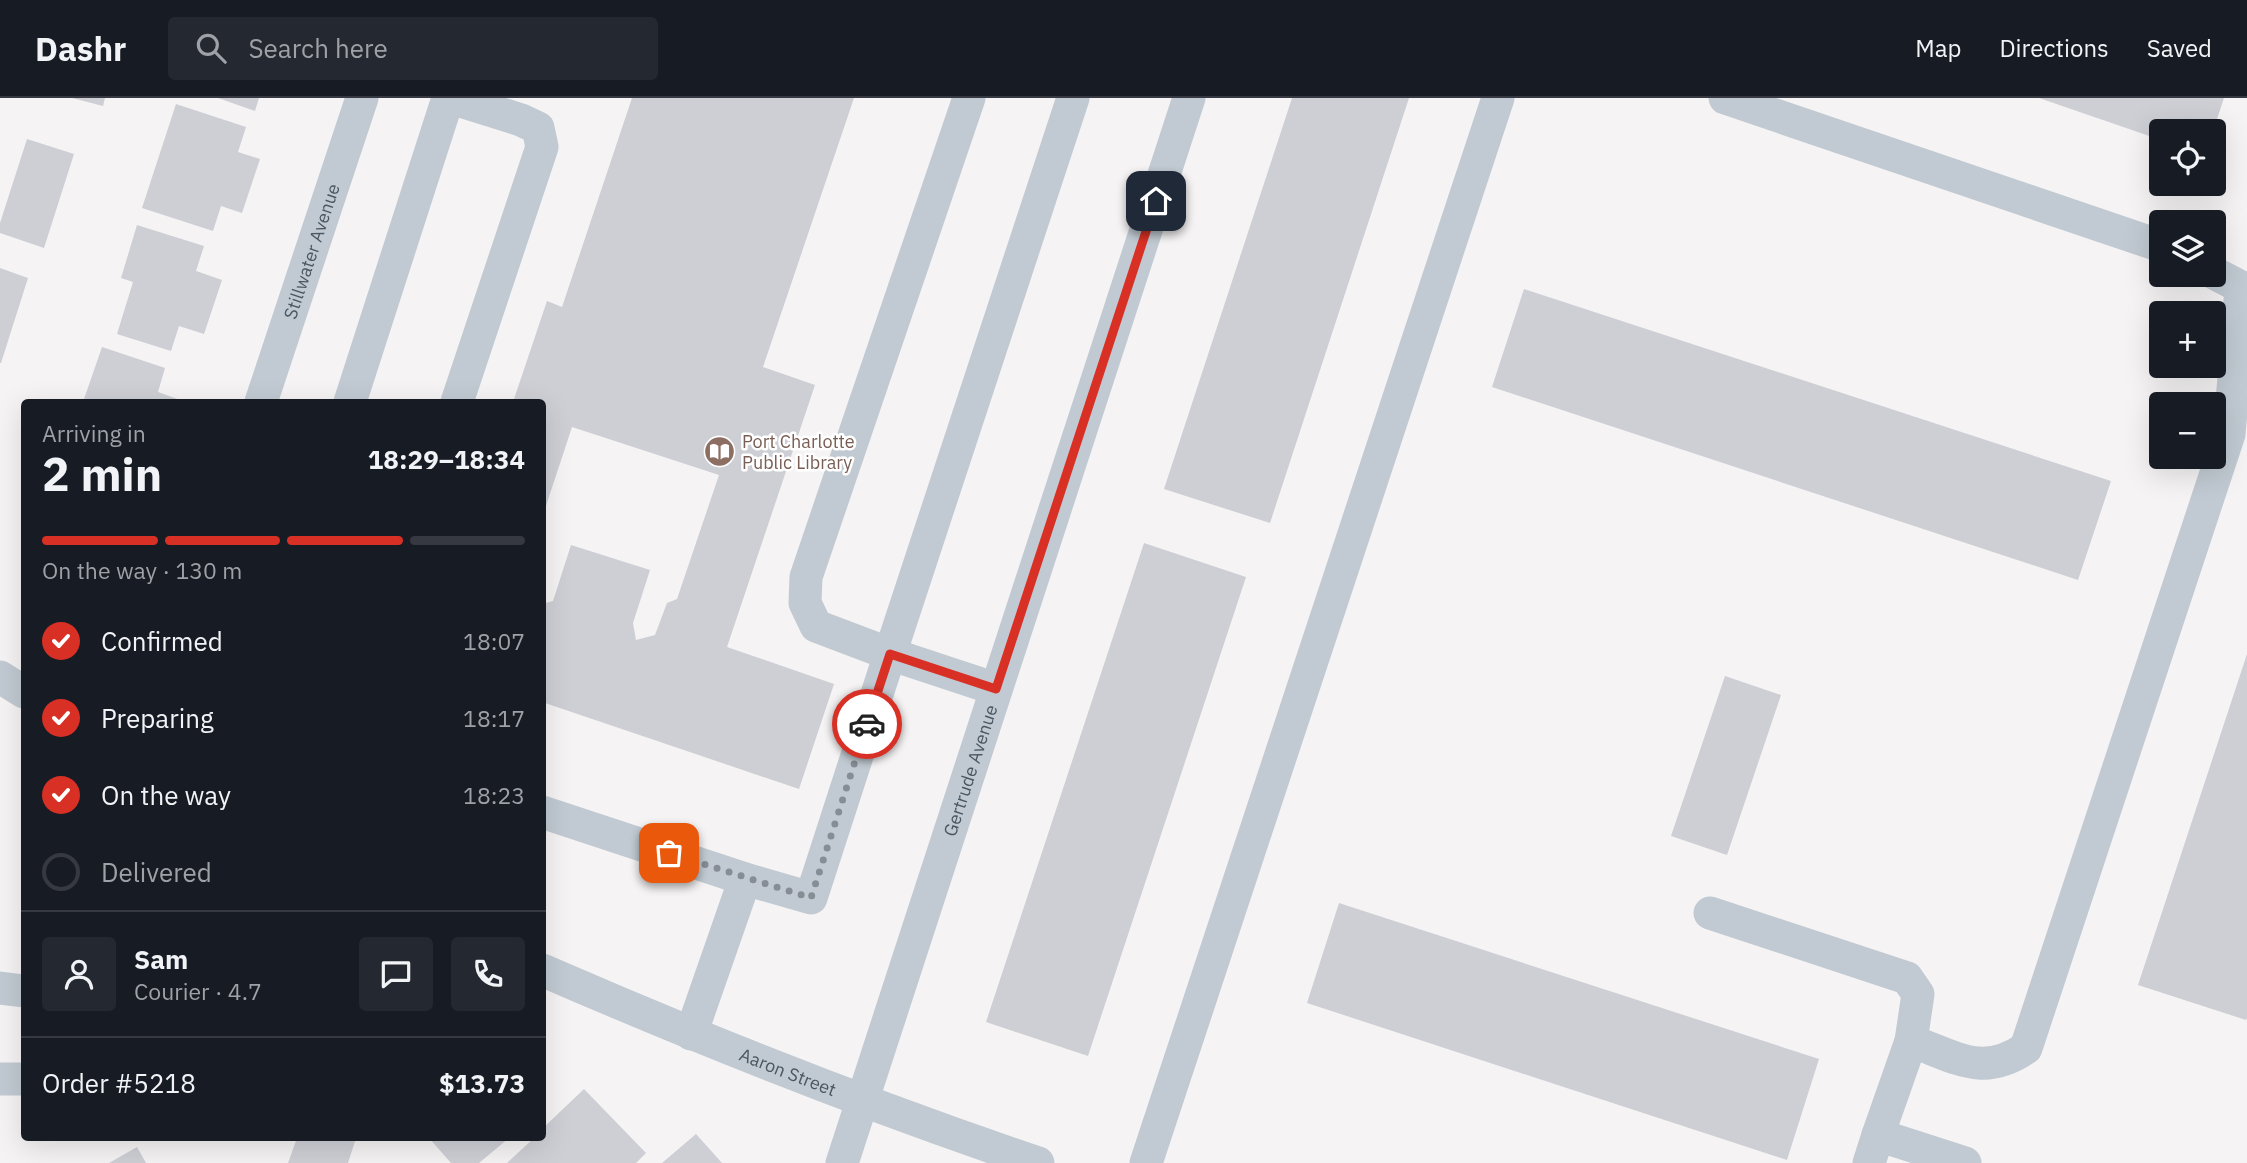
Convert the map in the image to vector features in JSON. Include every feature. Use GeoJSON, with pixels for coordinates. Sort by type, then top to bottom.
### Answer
{"type":"FeatureCollection","features":[{"type":"Feature","properties":{"kind":"street","name":"Stillwater Avenue"},"geometry":{"type":"LineString","coordinates":[[262,399],[362,98]]}},
{"type":"Feature","properties":{"kind":"street"},"geometry":{"type":"LineString","coordinates":[[351,399],[450,98],[534,111],[542,147],[458,399]]}},
{"type":"Feature","properties":{"kind":"street"},"geometry":{"type":"LineString","coordinates":[[969,98],[806,577],[805,603],[816,626],[996,689]]}},
{"type":"Feature","properties":{"kind":"street"},"geometry":{"type":"LineString","coordinates":[[546,812],[745,879],[811,898],[1073,98]]}},
{"type":"Feature","properties":{"kind":"street","name":"Gertrude Avenue"},"geometry":{"type":"LineString","coordinates":[[842,1163],[1189,98]]}},
{"type":"Feature","properties":{"kind":"street"},"geometry":{"type":"LineString","coordinates":[[1146,1163],[1498,98]]}},
{"type":"Feature","properties":{"kind":"street"},"geometry":{"type":"LineString","coordinates":[[1725,98],[2149,242]]}},
{"type":"Feature","properties":{"kind":"street"},"geometry":{"type":"LineString","coordinates":[[1911,1041],[1984,1066],[2007,1061],[2026,1048],[2229,434],[2242,356],[2234,277]]}},
{"type":"Feature","properties":{"kind":"street"},"geometry":{"type":"LineString","coordinates":[[0,677],[21,690]]}},
{"type":"Feature","properties":{"kind":"street"},"geometry":{"type":"LineString","coordinates":[[691,1034],[745,879]]}},
{"type":"Feature","properties":{"kind":"street"},"geometry":{"type":"LineString","coordinates":[[1710,913],[1907,978],[1918,994],[1911,1041],[1873,1149],[1965,1163]]}},
{"type":"Feature","properties":{"kind":"street","name":"Aaron Street"},"geometry":{"type":"LineString","coordinates":[[546,972],[691,1034],[862,1101],[1038,1163]]}},
{"type":"Feature","properties":{"kind":"street"},"geometry":{"type":"LineString","coordinates":[[0,988],[21,991]]}},
{"type":"Feature","properties":{"kind":"street"},"geometry":{"type":"LineString","coordinates":[[0,1079],[21,1079]]}},
{"type":"Feature","properties":{"kind":"building"},"geometry":{"type":"Polygon","coordinates":[[[72,98],[105,98],[103,106],[72,98]]]}},
{"type":"Feature","properties":{"kind":"building"},"geometry":{"type":"Polygon","coordinates":[[[218,98],[259,98],[255,111],[218,98]]]}},
{"type":"Feature","properties":{"kind":"building","name":"Port Charlotte Public Library"},"geometry":{"type":"Polygon","coordinates":[[[632,98],[854,98],[763,367],[815,385],[727,647],[834,684],[799,789],[546,703],[546,603],[553,601],[571,545],[650,570],[633,623],[636,640],[655,635],[667,603],[677,599],[719,475],[572,427],[546,506],[546,399],[514,399],[547,301],[562,307],[632,98]]]}},
{"type":"Feature","properties":{"kind":"building"},"geometry":{"type":"Polygon","coordinates":[[[1292,98],[1409,98],[1270,523],[1164,489],[1292,98]]]}},
{"type":"Feature","properties":{"kind":"building"},"geometry":{"type":"Polygon","coordinates":[[[2039,98],[2224,98],[2217,119],[2149,119],[2149,136],[2039,98]]]}},
{"type":"Feature","properties":{"kind":"building"},"geometry":{"type":"Polygon","coordinates":[[[176,104],[246,127],[238,152],[260,159],[242,213],[221,206],[213,231],[142,208],[176,104]]]}},
{"type":"Feature","properties":{"kind":"building"},"geometry":{"type":"Polygon","coordinates":[[[27,139],[74,154],[44,248],[0,233],[0,223],[27,139]]]}},
{"type":"Feature","properties":{"kind":"building"},"geometry":{"type":"Polygon","coordinates":[[[137,225],[204,246],[196,271],[222,280],[204,334],[179,326],[171,351],[117,334],[133,282],[121,278],[137,225]]]}},
{"type":"Feature","properties":{"kind":"building"},"geometry":{"type":"Polygon","coordinates":[[[0,268],[28,278],[1,363],[0,363],[0,268]]]}},
{"type":"Feature","properties":{"kind":"building"},"geometry":{"type":"Polygon","coordinates":[[[1524,289],[2111,481],[2078,580],[1492,387],[1524,289]]]}},
{"type":"Feature","properties":{"kind":"building"},"geometry":{"type":"Polygon","coordinates":[[[102,347],[165,368],[158,392],[177,399],[84,399],[102,347]]]}},
{"type":"Feature","properties":{"kind":"building"},"geometry":{"type":"Polygon","coordinates":[[[1144,543],[1246,577],[1088,1056],[986,1022],[1144,543]]]}},
{"type":"Feature","properties":{"kind":"building"},"geometry":{"type":"Polygon","coordinates":[[[2247,654],[2247,1018],[2246,1020],[2138,985],[2247,654]]]}},
{"type":"Feature","properties":{"kind":"building"},"geometry":{"type":"Polygon","coordinates":[[[1725,676],[1781,695],[1727,855],[1671,836],[1725,676]]]}},
{"type":"Feature","properties":{"kind":"building"},"geometry":{"type":"Polygon","coordinates":[[[1339,903],[1819,1059],[1787,1160],[1307,1003],[1339,903]]]}},
{"type":"Feature","properties":{"kind":"building"},"geometry":{"type":"Polygon","coordinates":[[[584,1089],[646,1153],[636,1163],[507,1163],[531,1141],[546,1141],[546,1125],[584,1089]]]}},
{"type":"Feature","properties":{"kind":"building"},"geometry":{"type":"Polygon","coordinates":[[[696,1134],[722,1163],[662,1163],[696,1134]]]}},
{"type":"Feature","properties":{"kind":"building"},"geometry":{"type":"Polygon","coordinates":[[[296,1141],[355,1141],[348,1163],[288,1163],[296,1141]]]}},
{"type":"Feature","properties":{"kind":"building"},"geometry":{"type":"Polygon","coordinates":[[[432,1141],[505,1141],[479,1163],[451,1163],[432,1141]]]}},
{"type":"Feature","properties":{"kind":"building"},"geometry":{"type":"Polygon","coordinates":[[[137,1147],[146,1163],[109,1163],[137,1147]]]}},
{"type":"Feature","properties":{"kind":"way so far"},"geometry":{"type":"LineString","coordinates":[[669,853],[811,898],[867,724]]}},
{"type":"Feature","properties":{"kind":"place","name":"Port Charlotte Public Library"},"geometry":{"type":"Point","coordinates":[719,451]}},
{"type":"Feature","properties":{"kind":"route"},"geometry":{"type":"LineString","coordinates":[[867,724],[890,654],[996,689],[1156,201]]}}]}
